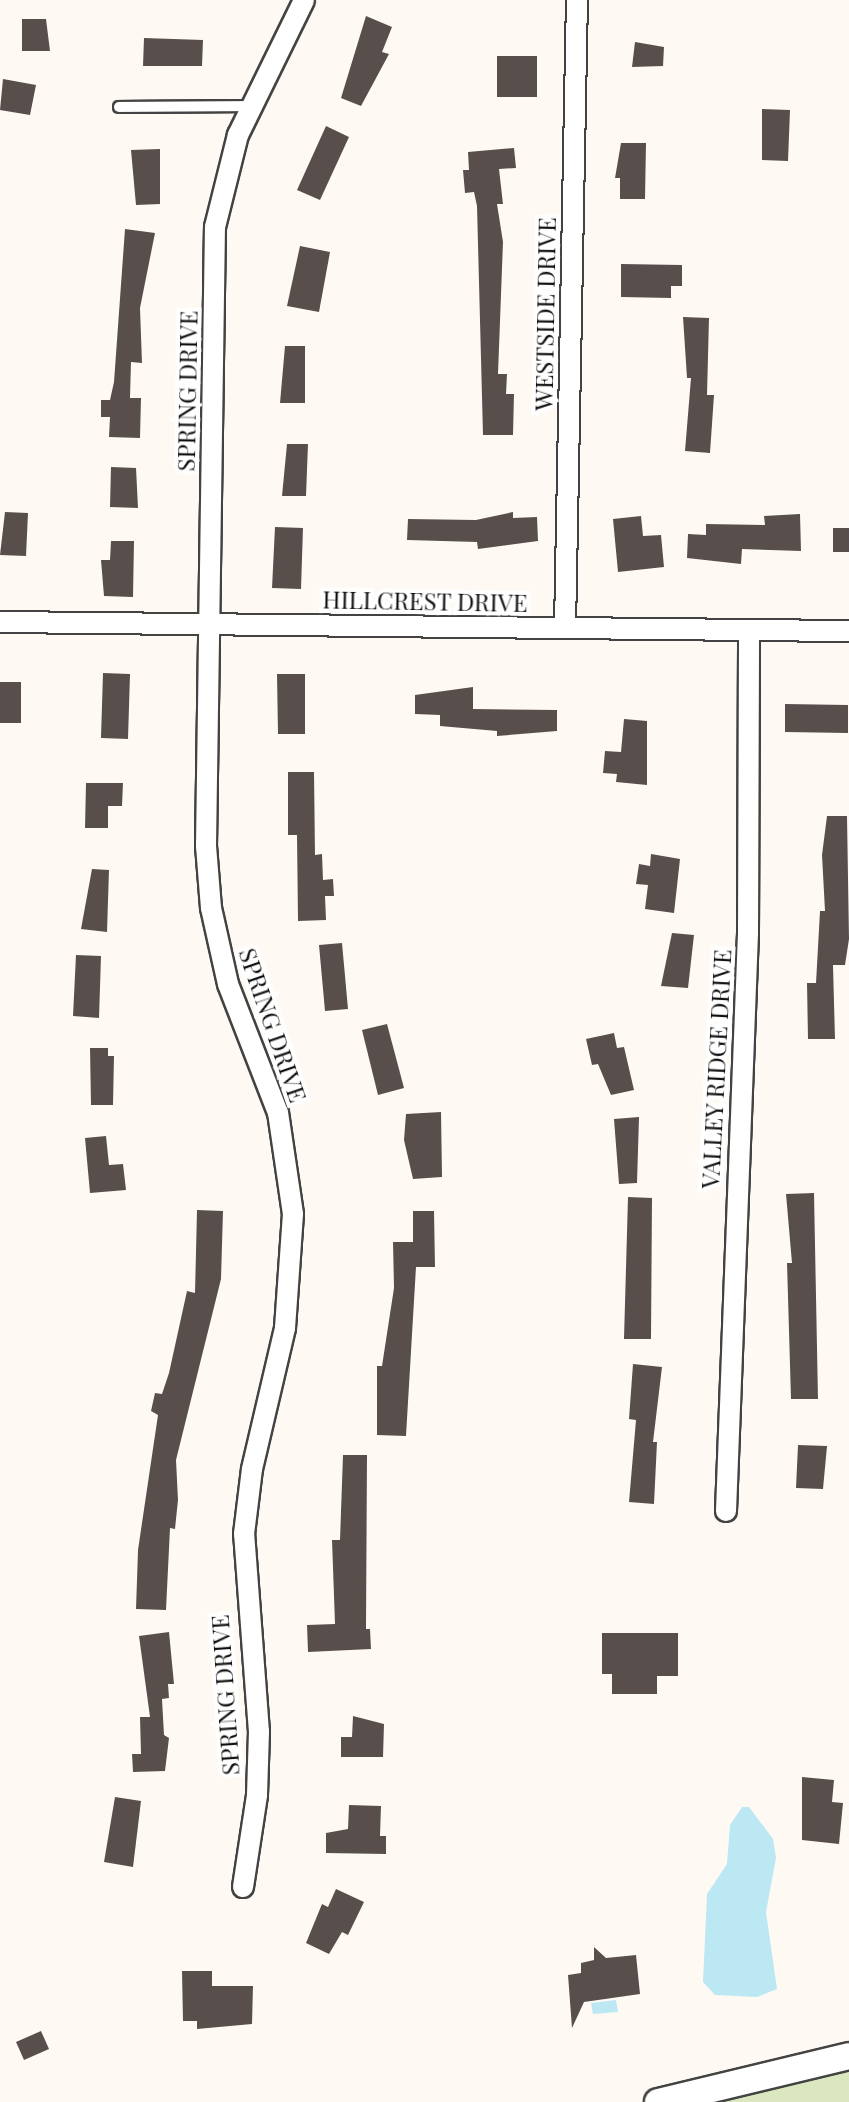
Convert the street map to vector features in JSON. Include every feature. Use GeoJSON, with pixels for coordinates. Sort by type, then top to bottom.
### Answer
{"type":"FeatureCollection","features":[{"type":"Feature","properties":{"kind":"street","name":"SPRING DRIVE"},"geometry":{"type":"LineString","coordinates":[[243,1887],[257,1795],[259,1732],[244,1534],[252,1469],[285,1328],[293,1214],[278,1113],[228,984],[211,908],[206,846],[215,227],[227,165],[304,0]]}},
{"type":"Feature","properties":{"kind":"street","name":"WESTSIDE DRIVE"},"geometry":{"type":"LineString","coordinates":[[565,628],[577,0]]}},
{"type":"Feature","properties":{"kind":"street","name":"HILLCREST DRIVE"},"geometry":{"type":"LineString","coordinates":[[0,622],[849,631]]}},
{"type":"Feature","properties":{"kind":"street","name":"VALLEY RIDGE DRIVE"},"geometry":{"type":"LineString","coordinates":[[726,1511],[748,933],[749,630]]}},
{"type":"Feature","properties":{"kind":"street"},"geometry":{"type":"LineString","coordinates":[[658,2102],[849,2056]]}},
{"type":"Feature","properties":{"kind":"lane"},"geometry":{"type":"LineString","coordinates":[[119,107],[253,106]]}},
{"type":"Feature","properties":{"kind":"green space"},"geometry":{"type":"Polygon","coordinates":[[[849,2070],[849,2102],[699,2102],[735,2092],[849,2070]]]}},
{"type":"Feature","properties":{"kind":"water"},"geometry":{"type":"Polygon","coordinates":[[[742,1807],[749,1807],[773,1839],[776,1858],[766,1912],[777,1989],[757,1997],[715,1995],[703,1982],[707,1894],[727,1864],[730,1825],[742,1807]]]}},
{"type":"Feature","properties":{"kind":"water"},"geometry":{"type":"Polygon","coordinates":[[[616,2000],[618,2012],[593,2014],[591,2003],[616,2000]]]}},
{"type":"Feature","properties":{"kind":"building"},"geometry":{"type":"Polygon","coordinates":[[[366,16],[392,27],[382,52],[389,54],[361,106],[341,98],[366,16]]]}},
{"type":"Feature","properties":{"kind":"building"},"geometry":{"type":"Polygon","coordinates":[[[22,19],[46,19],[50,51],[22,51],[22,19]]]}},
{"type":"Feature","properties":{"kind":"building"},"geometry":{"type":"Polygon","coordinates":[[[144,38],[203,40],[202,66],[143,66],[144,38]]]}},
{"type":"Feature","properties":{"kind":"building"},"geometry":{"type":"Polygon","coordinates":[[[635,42],[664,47],[663,66],[632,67],[635,42]]]}},
{"type":"Feature","properties":{"kind":"building"},"geometry":{"type":"Polygon","coordinates":[[[497,56],[537,56],[537,97],[497,97],[497,56]]]}},
{"type":"Feature","properties":{"kind":"building"},"geometry":{"type":"Polygon","coordinates":[[[3,79],[36,85],[30,115],[0,110],[3,79]]]}},
{"type":"Feature","properties":{"kind":"building"},"geometry":{"type":"Polygon","coordinates":[[[762,109],[790,110],[788,161],[762,160],[762,109]]]}},
{"type":"Feature","properties":{"kind":"building"},"geometry":{"type":"Polygon","coordinates":[[[326,126],[349,137],[320,200],[297,190],[326,126]]]}},
{"type":"Feature","properties":{"kind":"building"},"geometry":{"type":"Polygon","coordinates":[[[621,143],[646,143],[645,199],[620,199],[620,178],[615,178],[621,143]]]}},
{"type":"Feature","properties":{"kind":"building"},"geometry":{"type":"Polygon","coordinates":[[[514,148],[516,168],[499,169],[503,204],[497,204],[503,242],[498,374],[507,374],[506,394],[514,394],[513,435],[483,435],[477,206],[474,192],[465,193],[463,170],[469,170],[468,152],[514,148]]]}},
{"type":"Feature","properties":{"kind":"building"},"geometry":{"type":"Polygon","coordinates":[[[160,149],[160,204],[136,205],[131,150],[160,149]]]}},
{"type":"Feature","properties":{"kind":"building"},"geometry":{"type":"Polygon","coordinates":[[[125,229],[155,233],[140,308],[142,363],[131,362],[130,398],[141,398],[140,438],[109,437],[110,417],[101,417],[101,400],[110,400],[114,382],[125,229]]]}},
{"type":"Feature","properties":{"kind":"building"},"geometry":{"type":"Polygon","coordinates":[[[300,246],[330,252],[319,312],[287,306],[300,246]]]}},
{"type":"Feature","properties":{"kind":"building"},"geometry":{"type":"Polygon","coordinates":[[[621,264],[682,265],[682,286],[671,286],[671,298],[621,297],[621,264]]]}},
{"type":"Feature","properties":{"kind":"building"},"geometry":{"type":"Polygon","coordinates":[[[683,317],[709,318],[707,395],[714,395],[710,453],[685,451],[691,378],[687,378],[683,317]]]}},
{"type":"Feature","properties":{"kind":"building"},"geometry":{"type":"Polygon","coordinates":[[[285,346],[305,346],[305,403],[280,403],[285,346]]]}},
{"type":"Feature","properties":{"kind":"building"},"geometry":{"type":"Polygon","coordinates":[[[287,444],[308,444],[306,496],[282,496],[287,444]]]}},
{"type":"Feature","properties":{"kind":"building"},"geometry":{"type":"Polygon","coordinates":[[[111,467],[136,468],[138,508],[110,507],[111,467]]]}},
{"type":"Feature","properties":{"kind":"building"},"geometry":{"type":"Polygon","coordinates":[[[5,512],[28,513],[26,556],[0,555],[5,512]]]}},
{"type":"Feature","properties":{"kind":"building"},"geometry":{"type":"Polygon","coordinates":[[[513,512],[513,518],[537,517],[538,541],[478,549],[477,542],[407,540],[408,519],[476,520],[513,512]]]}},
{"type":"Feature","properties":{"kind":"building"},"geometry":{"type":"Polygon","coordinates":[[[800,514],[801,551],[742,549],[741,564],[687,558],[688,534],[706,535],[706,524],[765,525],[764,516],[800,514]]]}},
{"type":"Feature","properties":{"kind":"building"},"geometry":{"type":"Polygon","coordinates":[[[641,516],[643,536],[661,535],[664,567],[618,572],[613,519],[641,516]]]}},
{"type":"Feature","properties":{"kind":"building"},"geometry":{"type":"Polygon","coordinates":[[[275,527],[303,528],[301,589],[272,588],[275,527]]]}},
{"type":"Feature","properties":{"kind":"building"},"geometry":{"type":"Polygon","coordinates":[[[833,528],[849,528],[849,552],[833,552],[833,528]]]}},
{"type":"Feature","properties":{"kind":"building"},"geometry":{"type":"Polygon","coordinates":[[[111,541],[134,541],[133,597],[104,596],[101,560],[110,560],[111,541]]]}},
{"type":"Feature","properties":{"kind":"building"},"geometry":{"type":"Polygon","coordinates":[[[103,673],[130,674],[128,739],[101,738],[103,673]]]}},
{"type":"Feature","properties":{"kind":"building"},"geometry":{"type":"Polygon","coordinates":[[[277,674],[305,674],[305,734],[278,734],[277,674]]]}},
{"type":"Feature","properties":{"kind":"building"},"geometry":{"type":"Polygon","coordinates":[[[0,682],[21,682],[21,723],[0,723],[0,682]]]}},
{"type":"Feature","properties":{"kind":"building"},"geometry":{"type":"Polygon","coordinates":[[[473,687],[473,709],[557,710],[557,731],[497,736],[497,731],[440,726],[440,715],[415,714],[415,695],[473,687]]]}},
{"type":"Feature","properties":{"kind":"building"},"geometry":{"type":"Polygon","coordinates":[[[785,704],[848,705],[848,733],[785,732],[785,704]]]}},
{"type":"Feature","properties":{"kind":"building"},"geometry":{"type":"Polygon","coordinates":[[[624,719],[647,721],[647,785],[616,782],[617,774],[603,773],[605,751],[621,752],[624,719]]]}},
{"type":"Feature","properties":{"kind":"building"},"geometry":{"type":"Polygon","coordinates":[[[288,772],[314,772],[315,855],[322,854],[323,880],[333,879],[334,896],[325,896],[326,920],[298,921],[297,835],[288,835],[288,772]]]}},
{"type":"Feature","properties":{"kind":"building"},"geometry":{"type":"Polygon","coordinates":[[[86,783],[123,783],[122,806],[108,806],[108,828],[85,828],[86,783]]]}},
{"type":"Feature","properties":{"kind":"building"},"geometry":{"type":"Polygon","coordinates":[[[827,816],[847,816],[849,939],[845,965],[833,965],[835,1039],[808,1039],[807,983],[816,983],[820,911],[825,911],[822,855],[827,816]]]}},
{"type":"Feature","properties":{"kind":"building"},"geometry":{"type":"Polygon","coordinates":[[[651,854],[680,859],[674,913],[645,909],[648,885],[636,884],[639,864],[650,866],[651,854]]]}},
{"type":"Feature","properties":{"kind":"building"},"geometry":{"type":"Polygon","coordinates":[[[92,869],[109,870],[107,932],[81,929],[92,869]]]}},
{"type":"Feature","properties":{"kind":"building"},"geometry":{"type":"Polygon","coordinates":[[[672,933],[694,935],[688,988],[661,986],[672,933]]]}},
{"type":"Feature","properties":{"kind":"building"},"geometry":{"type":"Polygon","coordinates":[[[342,943],[348,1009],[325,1011],[319,945],[342,943]]]}},
{"type":"Feature","properties":{"kind":"building"},"geometry":{"type":"Polygon","coordinates":[[[76,955],[101,956],[99,1018],[73,1016],[76,955]]]}},
{"type":"Feature","properties":{"kind":"building"},"geometry":{"type":"Polygon","coordinates":[[[387,1024],[404,1088],[378,1095],[362,1030],[387,1024]]]}},
{"type":"Feature","properties":{"kind":"building"},"geometry":{"type":"Polygon","coordinates":[[[614,1033],[617,1048],[624,1047],[634,1090],[611,1095],[598,1064],[592,1065],[586,1039],[614,1033]]]}},
{"type":"Feature","properties":{"kind":"building"},"geometry":{"type":"Polygon","coordinates":[[[90,1048],[108,1048],[108,1056],[114,1056],[113,1105],[91,1105],[90,1048]]]}},
{"type":"Feature","properties":{"kind":"building"},"geometry":{"type":"Polygon","coordinates":[[[441,1112],[442,1177],[413,1179],[404,1140],[406,1114],[441,1112]]]}},
{"type":"Feature","properties":{"kind":"building"},"geometry":{"type":"Polygon","coordinates":[[[639,1117],[637,1183],[619,1184],[614,1119],[639,1117]]]}},
{"type":"Feature","properties":{"kind":"building"},"geometry":{"type":"Polygon","coordinates":[[[106,1136],[109,1165],[123,1164],[126,1190],[90,1193],[85,1138],[106,1136]]]}},
{"type":"Feature","properties":{"kind":"building"},"geometry":{"type":"Polygon","coordinates":[[[814,1193],[818,1399],[791,1399],[787,1263],[792,1263],[786,1194],[814,1193]]]}},
{"type":"Feature","properties":{"kind":"building"},"geometry":{"type":"Polygon","coordinates":[[[628,1197],[652,1198],[651,1339],[624,1339],[628,1197]]]}},
{"type":"Feature","properties":{"kind":"building"},"geometry":{"type":"Polygon","coordinates":[[[197,1210],[223,1211],[221,1279],[176,1460],[178,1500],[175,1529],[170,1528],[166,1610],[136,1609],[138,1550],[158,1415],[151,1411],[155,1393],[162,1394],[169,1373],[187,1291],[195,1293],[197,1210]]]}},
{"type":"Feature","properties":{"kind":"building"},"geometry":{"type":"Polygon","coordinates":[[[413,1211],[434,1211],[435,1267],[416,1267],[406,1436],[377,1435],[377,1366],[382,1366],[394,1288],[393,1242],[413,1242],[413,1211]]]}},
{"type":"Feature","properties":{"kind":"building"},"geometry":{"type":"Polygon","coordinates":[[[633,1364],[662,1367],[653,1442],[657,1442],[654,1504],[629,1502],[636,1420],[629,1419],[633,1364]]]}},
{"type":"Feature","properties":{"kind":"building"},"geometry":{"type":"Polygon","coordinates":[[[798,1445],[827,1446],[823,1489],[796,1488],[798,1445]]]}},
{"type":"Feature","properties":{"kind":"building"},"geometry":{"type":"Polygon","coordinates":[[[343,1455],[367,1455],[366,1629],[370,1629],[371,1649],[308,1652],[307,1625],[335,1624],[332,1540],[340,1540],[343,1455]]]}},
{"type":"Feature","properties":{"kind":"building"},"geometry":{"type":"Polygon","coordinates":[[[169,1632],[174,1684],[168,1684],[169,1698],[162,1699],[164,1735],[169,1738],[165,1771],[133,1772],[132,1754],[141,1754],[140,1717],[150,1717],[139,1636],[169,1632]]]}},
{"type":"Feature","properties":{"kind":"building"},"geometry":{"type":"Polygon","coordinates":[[[602,1633],[678,1633],[678,1676],[657,1676],[657,1694],[612,1694],[612,1674],[602,1674],[602,1633]]]}},
{"type":"Feature","properties":{"kind":"building"},"geometry":{"type":"Polygon","coordinates":[[[353,1716],[384,1724],[383,1757],[341,1757],[341,1737],[352,1737],[353,1716]]]}},
{"type":"Feature","properties":{"kind":"building"},"geometry":{"type":"Polygon","coordinates":[[[802,1777],[834,1780],[832,1802],[843,1803],[839,1844],[802,1840],[802,1777]]]}},
{"type":"Feature","properties":{"kind":"building"},"geometry":{"type":"Polygon","coordinates":[[[115,1797],[141,1801],[133,1867],[104,1862],[115,1797]]]}},
{"type":"Feature","properties":{"kind":"building"},"geometry":{"type":"Polygon","coordinates":[[[349,1805],[381,1806],[380,1836],[386,1836],[386,1854],[326,1853],[326,1833],[348,1829],[349,1805]]]}},
{"type":"Feature","properties":{"kind":"building"},"geometry":{"type":"Polygon","coordinates":[[[336,1889],[364,1902],[348,1935],[342,1932],[329,1954],[306,1943],[322,1904],[328,1907],[336,1889]]]}},
{"type":"Feature","properties":{"kind":"building"},"geometry":{"type":"Polygon","coordinates":[[[594,1947],[606,1958],[636,1955],[640,1994],[584,2002],[572,2028],[568,1975],[581,1973],[581,1963],[594,1960],[594,1947]]]}},
{"type":"Feature","properties":{"kind":"building"},"geometry":{"type":"Polygon","coordinates":[[[182,1971],[212,1971],[212,1986],[253,1986],[252,2024],[197,2029],[197,2021],[183,2021],[182,1971]]]}},
{"type":"Feature","properties":{"kind":"building"},"geometry":{"type":"Polygon","coordinates":[[[41,2031],[49,2049],[24,2060],[16,2042],[41,2031]]]}}]}
